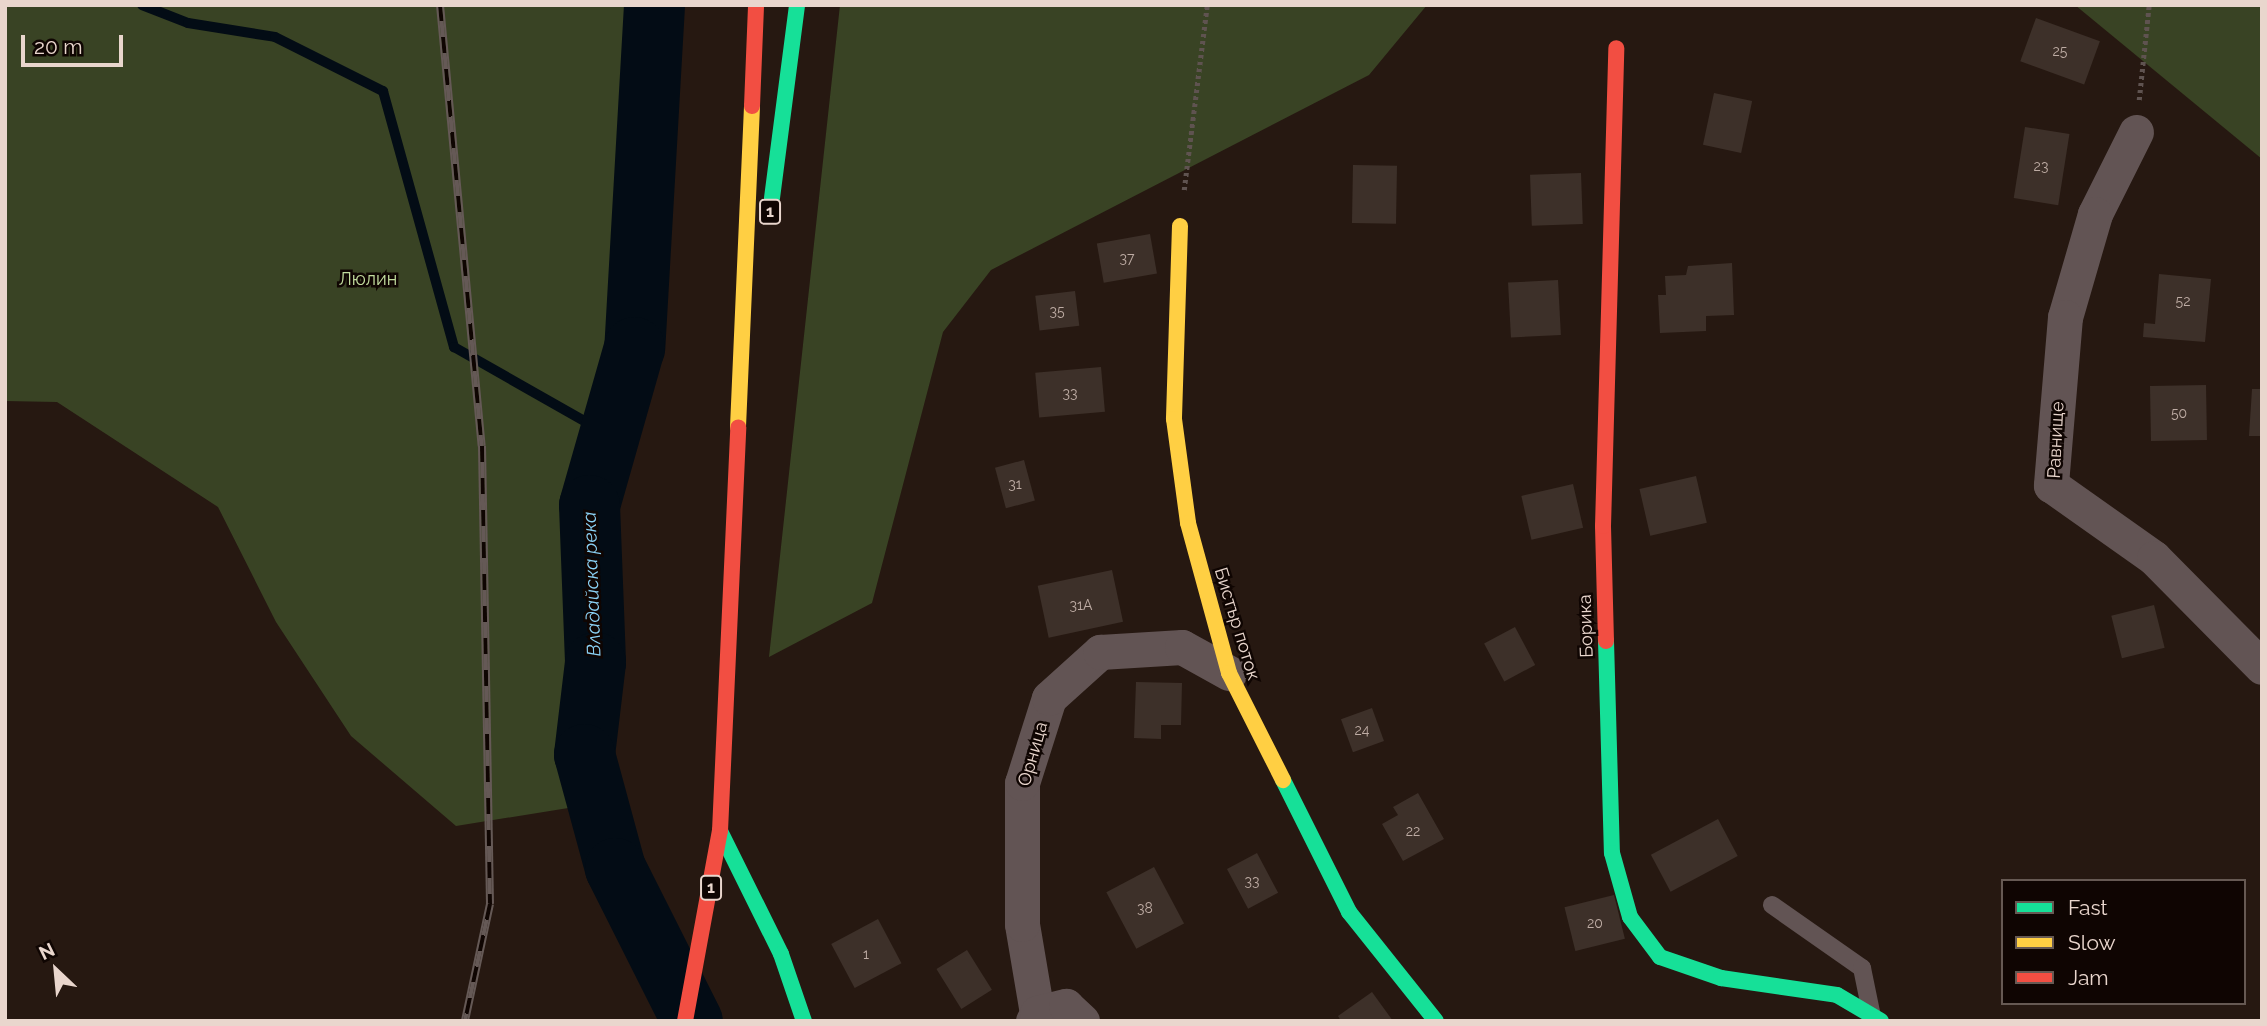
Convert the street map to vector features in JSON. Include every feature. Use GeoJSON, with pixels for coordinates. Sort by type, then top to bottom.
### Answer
{"type":"FeatureCollection","features":[{"type":"Feature","properties":{"kind":"main road","name":"1"},"geometry":{"type":"LineString","coordinates":[[685,1021],[702,944],[720,831],[743,419],[756,5]]}},
{"type":"Feature","properties":{"kind":"main road","name":"1"},"geometry":{"type":"LineString","coordinates":[[770,212],[797,5]]}},
{"type":"Feature","properties":{"kind":"main road","name":"Борика"},"geometry":{"type":"LineString","coordinates":[[1616,48],[1603,513],[1612,853],[1630,917],[1660,957],[1721,978],[1837,995],[1877,1018]]}},
{"type":"Feature","properties":{"kind":"main road","name":"Бистър поток"},"geometry":{"type":"LineString","coordinates":[[1180,226],[1174,419],[1188,523],[1229,673],[1349,912],[1436,1021]]}},
{"type":"Feature","properties":{"kind":"main road","name":"1"},"geometry":{"type":"LineString","coordinates":[[743,419],[765,253]]}},
{"type":"Feature","properties":{"kind":"main road"},"geometry":{"type":"LineString","coordinates":[[720,831],[781,954],[804,1021]]}},
{"type":"Feature","properties":{"kind":"street","name":"Равнище"},"geometry":{"type":"LineString","coordinates":[[2136,132],[2095,214],[2064,317],[2051,485],[2154,558],[2262,667]]}},
{"type":"Feature","properties":{"kind":"street","name":"Орница"},"geometry":{"type":"LineString","coordinates":[[1082,1021],[1066,1006],[1035,1017],[1022,924],[1022,783],[1049,698],[1100,652],[1182,647],[1229,673]]}},
{"type":"Feature","properties":{"kind":"lane"},"geometry":{"type":"LineString","coordinates":[[1772,905],[1862,968],[1877,1018]]}},
{"type":"Feature","properties":{"kind":"path"},"geometry":{"type":"LineString","coordinates":[[1180,226],[1208,5]]}},
{"type":"Feature","properties":{"kind":"path"},"geometry":{"type":"LineString","coordinates":[[2136,132],[2149,5]]}},
{"type":"Feature","properties":{"kind":"green space","name":"Люлин"},"geometry":{"type":"Polygon","coordinates":[[[5,5],[664,5],[593,804],[456,826],[351,736],[276,622],[218,507],[57,402],[5,401],[5,5]]]}},
{"type":"Feature","properties":{"kind":"green space"},"geometry":{"type":"Polygon","coordinates":[[[840,5],[1427,5],[1369,75],[991,270],[943,332],[872,603],[769,657],[840,5]]]}},
{"type":"Feature","properties":{"kind":"green space"},"geometry":{"type":"Polygon","coordinates":[[[2075,5],[2262,5],[2262,159],[2075,5]]]}},
{"type":"Feature","properties":{"kind":"building"},"geometry":{"type":"Polygon","coordinates":[[[2036,18],[2100,41],[2084,84],[2020,61],[2036,18]]]}},
{"type":"Feature","properties":{"kind":"building"},"geometry":{"type":"Polygon","coordinates":[[[1714,93],[1752,101],[1741,153],[1703,145],[1714,93]]]}},
{"type":"Feature","properties":{"kind":"building"},"geometry":{"type":"Polygon","coordinates":[[[2025,127],[2069,134],[2058,205],[2014,198],[2025,127]]]}},
{"type":"Feature","properties":{"kind":"building"},"geometry":{"type":"Polygon","coordinates":[[[1353,165],[1397,166],[1396,224],[1352,223],[1353,165]]]}},
{"type":"Feature","properties":{"kind":"building"},"geometry":{"type":"Polygon","coordinates":[[[1581,173],[1583,224],[1532,226],[1530,175],[1581,173]]]}},
{"type":"Feature","properties":{"kind":"building"},"geometry":{"type":"Polygon","coordinates":[[[1150,234],[1157,273],[1104,283],[1097,243],[1150,234]]]}},
{"type":"Feature","properties":{"kind":"building"},"geometry":{"type":"Polygon","coordinates":[[[1732,263],[1734,315],[1706,316],[1706,331],[1660,333],[1658,295],[1666,295],[1665,276],[1686,275],[1688,266],[1732,263]]]}},
{"type":"Feature","properties":{"kind":"building"},"geometry":{"type":"Polygon","coordinates":[[[2159,274],[2211,279],[2205,342],[2143,337],[2144,323],[2155,324],[2159,274]]]}},
{"type":"Feature","properties":{"kind":"building"},"geometry":{"type":"Polygon","coordinates":[[[1558,280],[1561,335],[1511,338],[1508,283],[1558,280]]]}},
{"type":"Feature","properties":{"kind":"building"},"geometry":{"type":"Polygon","coordinates":[[[1075,291],[1079,326],[1040,331],[1035,296],[1075,291]]]}},
{"type":"Feature","properties":{"kind":"building"},"geometry":{"type":"Polygon","coordinates":[[[1101,367],[1105,412],[1039,418],[1035,373],[1101,367]]]}},
{"type":"Feature","properties":{"kind":"building"},"geometry":{"type":"Polygon","coordinates":[[[2206,385],[2207,440],[2151,441],[2150,386],[2206,385]]]}},
{"type":"Feature","properties":{"kind":"building"},"geometry":{"type":"Polygon","coordinates":[[[2252,389],[2262,389],[2262,436],[2249,436],[2252,389]]]}},
{"type":"Feature","properties":{"kind":"building"},"geometry":{"type":"Polygon","coordinates":[[[1024,460],[1035,501],[1006,508],[995,468],[1024,460]]]}},
{"type":"Feature","properties":{"kind":"building"},"geometry":{"type":"Polygon","coordinates":[[[1696,476],[1707,523],[1650,536],[1639,489],[1696,476]]]}},
{"type":"Feature","properties":{"kind":"building"},"geometry":{"type":"Polygon","coordinates":[[[1573,484],[1583,528],[1531,540],[1521,496],[1573,484]]]}},
{"type":"Feature","properties":{"kind":"building"},"geometry":{"type":"Polygon","coordinates":[[[1112,570],[1123,622],[1049,638],[1038,586],[1112,570]]]}},
{"type":"Feature","properties":{"kind":"building"},"geometry":{"type":"Polygon","coordinates":[[[2154,605],[2165,648],[2122,658],[2111,616],[2154,605]]]}},
{"type":"Feature","properties":{"kind":"building"},"geometry":{"type":"Polygon","coordinates":[[[1515,627],[1535,665],[1504,681],[1484,643],[1515,627]]]}},
{"type":"Feature","properties":{"kind":"building"},"geometry":{"type":"Polygon","coordinates":[[[1136,682],[1182,683],[1181,725],[1161,725],[1161,739],[1134,738],[1136,682]]]}},
{"type":"Feature","properties":{"kind":"building"},"geometry":{"type":"Polygon","coordinates":[[[1372,708],[1384,741],[1353,752],[1341,719],[1372,708]]]}},
{"type":"Feature","properties":{"kind":"building"},"geometry":{"type":"Polygon","coordinates":[[[1418,793],[1444,839],[1403,861],[1382,824],[1398,815],[1393,807],[1418,793]]]}},
{"type":"Feature","properties":{"kind":"building"},"geometry":{"type":"Polygon","coordinates":[[[1718,819],[1738,856],[1671,892],[1651,855],[1718,819]]]}},
{"type":"Feature","properties":{"kind":"building"},"geometry":{"type":"Polygon","coordinates":[[[1257,853],[1278,893],[1248,909],[1227,869],[1257,853]]]}},
{"type":"Feature","properties":{"kind":"building"},"geometry":{"type":"Polygon","coordinates":[[[1154,867],[1184,924],[1136,949],[1106,892],[1154,867]]]}},
{"type":"Feature","properties":{"kind":"building"},"geometry":{"type":"Polygon","coordinates":[[[1614,895],[1625,939],[1575,951],[1565,907],[1614,895]]]}},
{"type":"Feature","properties":{"kind":"building"},"geometry":{"type":"Polygon","coordinates":[[[878,919],[901,963],[855,988],[831,944],[878,919]]]}},
{"type":"Feature","properties":{"kind":"building"},"geometry":{"type":"Polygon","coordinates":[[[967,950],[992,990],[961,1009],[936,969],[967,950]]]}},
{"type":"Feature","properties":{"kind":"building"},"geometry":{"type":"Polygon","coordinates":[[[1372,992],[1393,1021],[1341,1021],[1338,1016],[1372,992]]]}},
{"type":"Feature","properties":{"kind":"waterway"},"geometry":{"type":"LineString","coordinates":[[142,5],[188,23],[275,37],[383,91],[454,347],[609,435]]}},
{"type":"Feature","properties":{"kind":"waterway","name":"Владайска река"},"geometry":{"type":"LineString","coordinates":[[654,5],[634,347],[589,505],[595,662],[584,754],[615,868],[692,1021]]}},
{"type":"Feature","properties":{"kind":"railway"},"geometry":{"type":"LineString","coordinates":[[440,5],[482,446],[490,904],[465,1021]]}},
{"type":"Feature","properties":{"kind":"traffic: fast"},"geometry":{"type":"LineString","coordinates":[[772,198],[797,5]]}},
{"type":"Feature","properties":{"kind":"traffic: fast"},"geometry":{"type":"LineString","coordinates":[[1606,641],[1612,853],[1630,917],[1660,957],[1721,978],[1837,995],[1881,1021]]}},
{"type":"Feature","properties":{"kind":"traffic: fast"},"geometry":{"type":"LineString","coordinates":[[1283,780],[1349,912],[1436,1021]]}},
{"type":"Feature","properties":{"kind":"traffic: fast"},"geometry":{"type":"LineString","coordinates":[[720,831],[781,954],[804,1021]]}},
{"type":"Feature","properties":{"kind":"traffic: slow"},"geometry":{"type":"LineString","coordinates":[[738,427],[752,106]]}},
{"type":"Feature","properties":{"kind":"traffic: slow"},"geometry":{"type":"LineString","coordinates":[[1180,226],[1174,419],[1188,523],[1229,673],[1283,780]]}},
{"type":"Feature","properties":{"kind":"traffic: jam"},"geometry":{"type":"LineString","coordinates":[[752,106],[756,5]]}},
{"type":"Feature","properties":{"kind":"traffic: jam"},"geometry":{"type":"LineString","coordinates":[[1606,641],[1603,526],[1616,48]]}},
{"type":"Feature","properties":{"kind":"traffic: jam"},"geometry":{"type":"LineString","coordinates":[[685,1021],[720,831],[738,427]]}}]}
